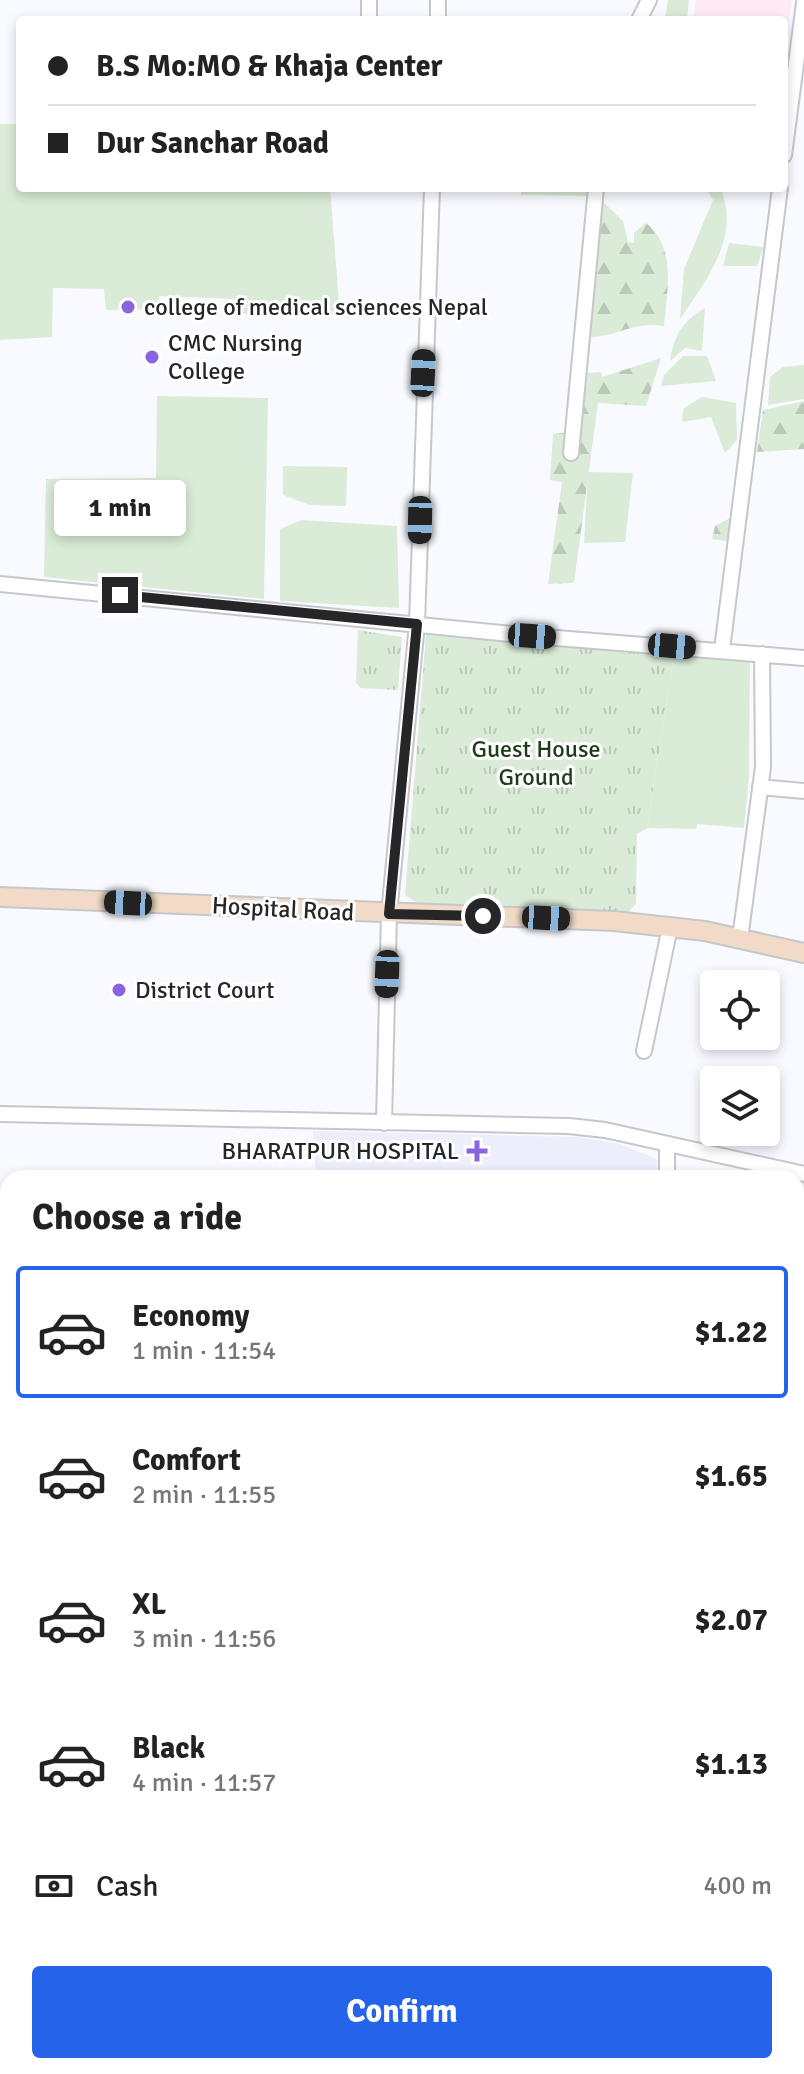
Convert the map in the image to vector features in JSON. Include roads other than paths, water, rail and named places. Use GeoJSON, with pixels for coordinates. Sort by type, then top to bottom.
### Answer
{"type":"FeatureCollection","features":[{"type":"Feature","properties":{"kind":"street"},"geometry":{"type":"LineString","coordinates":[[788,125],[804,3]]}},
{"type":"Feature","properties":{"kind":"street"},"geometry":{"type":"LineString","coordinates":[[384,1123],[389,914],[417,624],[432,192]]}},
{"type":"Feature","properties":{"kind":"street"},"geometry":{"type":"LineString","coordinates":[[571,453],[596,192]]}},
{"type":"Feature","properties":{"kind":"street"},"geometry":{"type":"LineString","coordinates":[[722,650],[737,554],[780,192]]}},
{"type":"Feature","properties":{"kind":"street"},"geometry":{"type":"LineString","coordinates":[[0,584],[804,658]]}},
{"type":"Feature","properties":{"kind":"street"},"geometry":{"type":"LineString","coordinates":[[740,939],[763,767],[762,654]]}},
{"type":"Feature","properties":{"kind":"street"},"geometry":{"type":"LineString","coordinates":[[760,787],[804,791]]}},
{"type":"Feature","properties":{"kind":"street","name":"Hospital Road"},"geometry":{"type":"LineString","coordinates":[[0,897],[546,918],[670,927],[804,953]]}},
{"type":"Feature","properties":{"kind":"street"},"geometry":{"type":"LineString","coordinates":[[644,1051],[670,927]]}},
{"type":"Feature","properties":{"kind":"street"},"geometry":{"type":"LineString","coordinates":[[0,1114],[569,1126],[786,1170]]}},
{"type":"Feature","properties":{"kind":"street"},"geometry":{"type":"LineString","coordinates":[[667,1144],[667,1170]]}},
{"type":"Feature","properties":{"kind":"place","name":"college of medical sciences Nepal"},"geometry":{"type":"Point","coordinates":[128,307]}},
{"type":"Feature","properties":{"kind":"place","name":"CMC Nursing College"},"geometry":{"type":"Point","coordinates":[152,357]}},
{"type":"Feature","properties":{"kind":"place","name":"District Court"},"geometry":{"type":"Point","coordinates":[119,990]}},
{"type":"Feature","properties":{"kind":"place","name":"BHARATPUR HOSPITAL"},"geometry":{"type":"Point","coordinates":[477,1151]}},
{"type":"Feature","properties":{"kind":"park label","name":"Guest House Ground"},"geometry":{"type":"Point","coordinates":[536,763]}}]}
